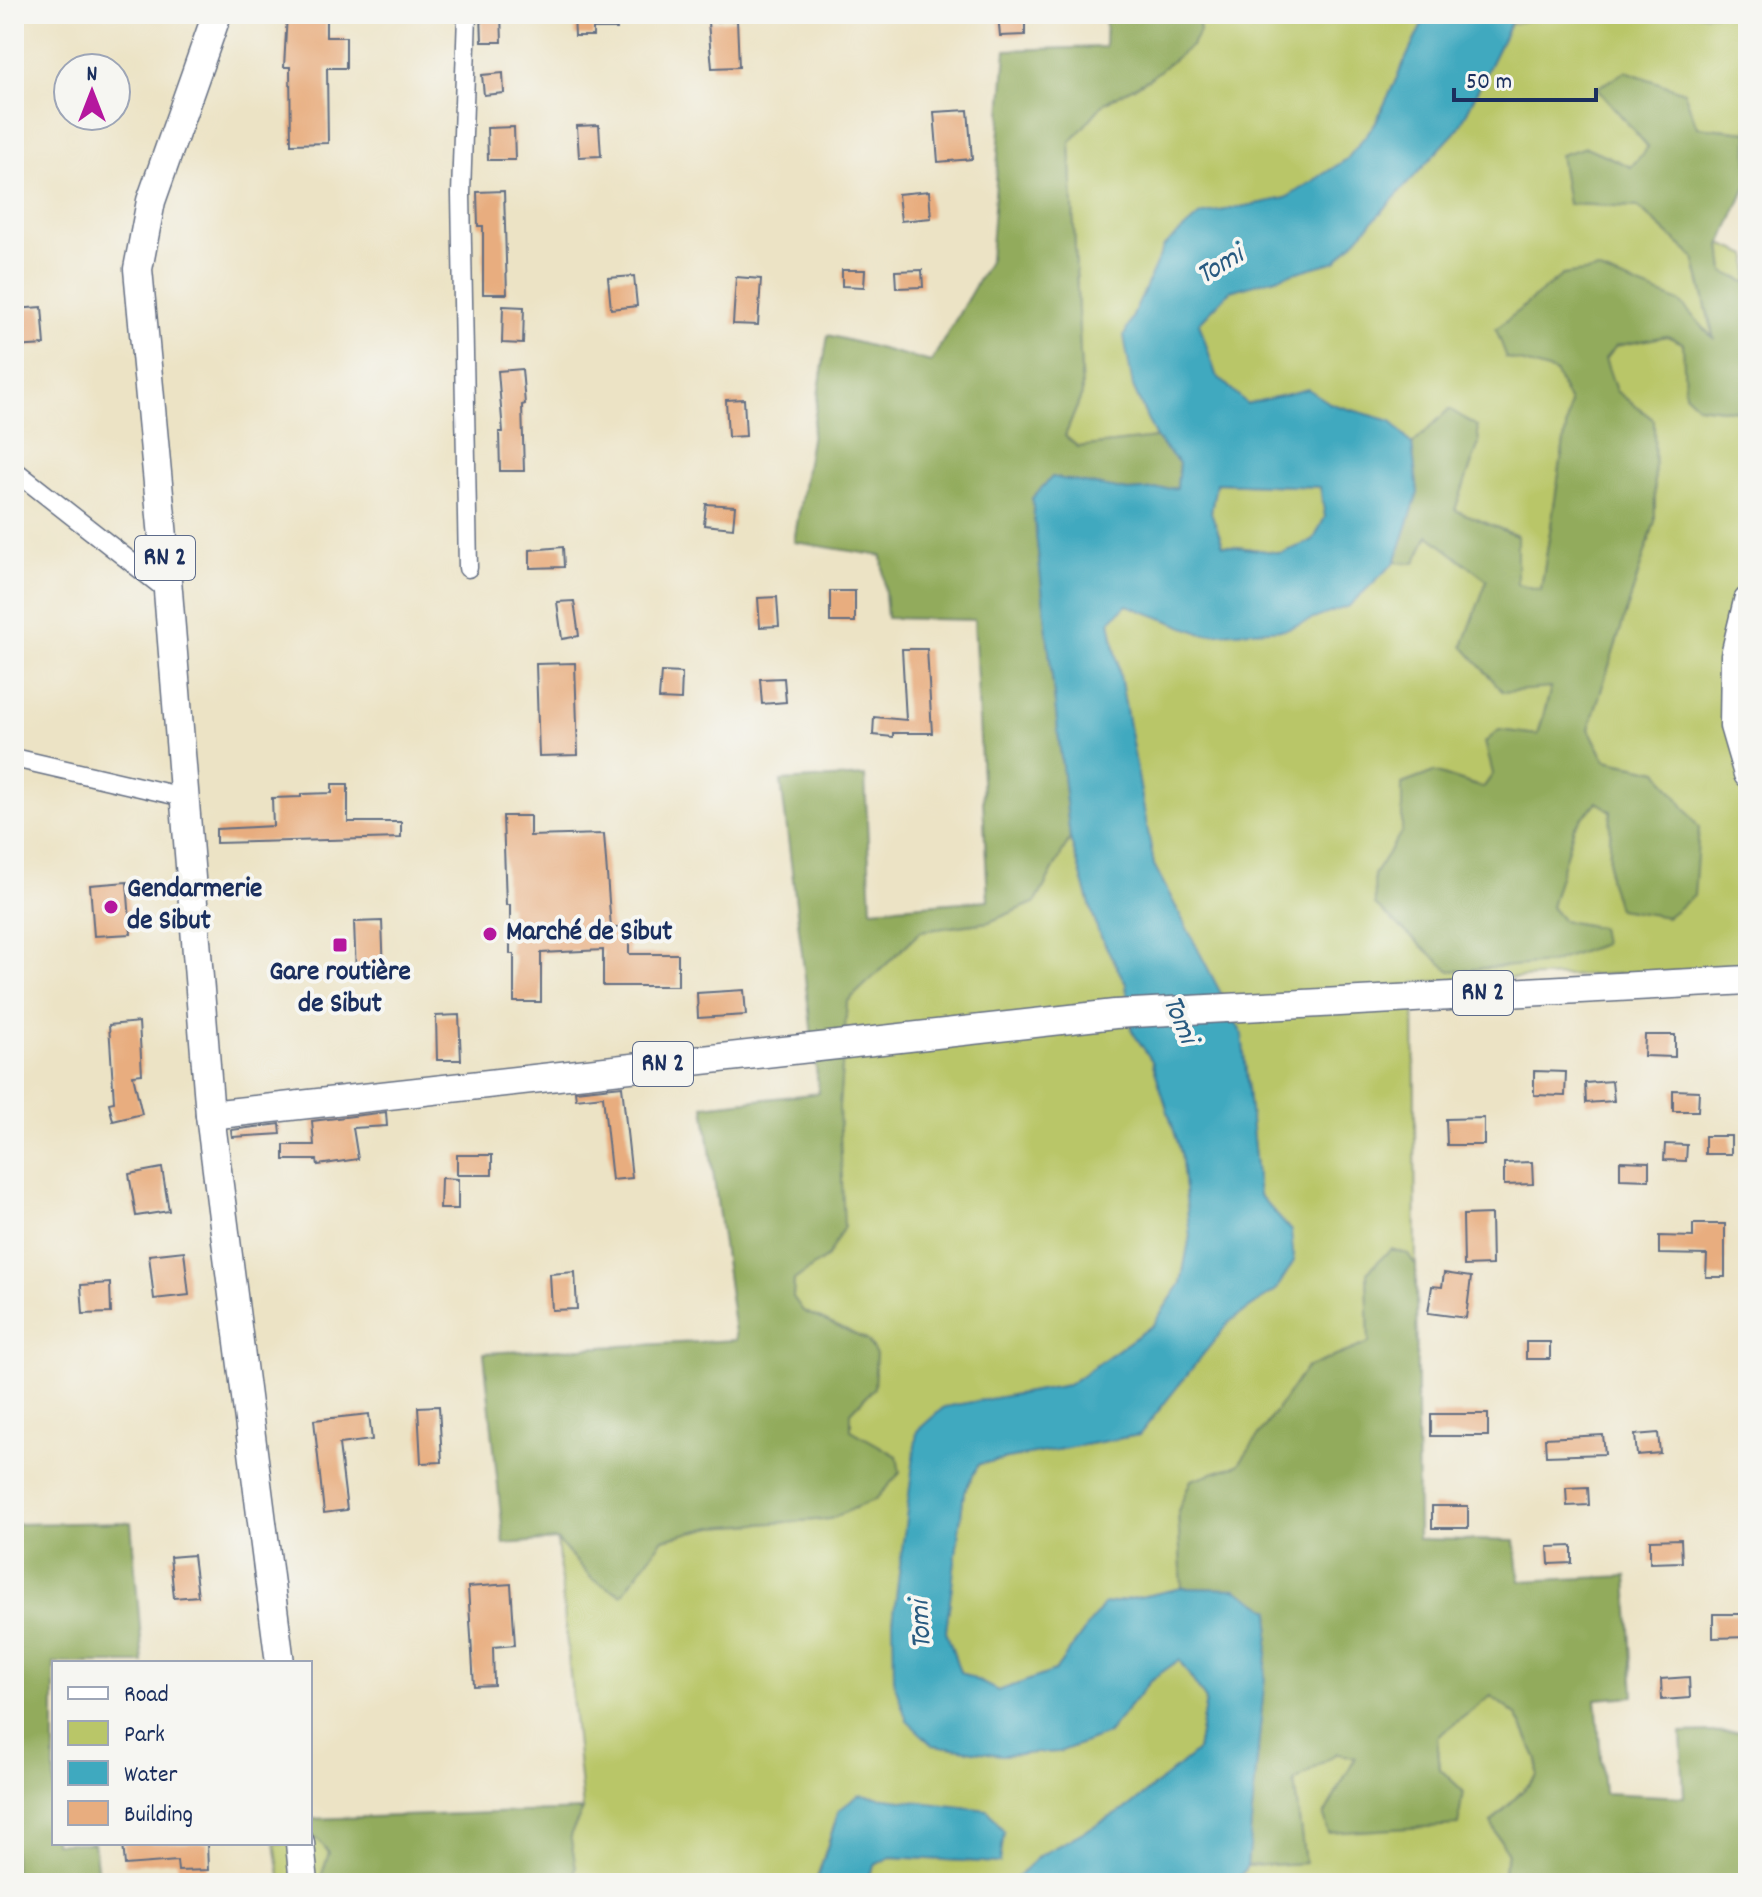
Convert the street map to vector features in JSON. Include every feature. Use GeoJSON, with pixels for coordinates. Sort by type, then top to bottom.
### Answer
{"type":"FeatureCollection","features":[{"type":"Feature","properties":{"kind":"main road","name":"RN 2"},"geometry":{"type":"LineString","coordinates":[[217,14],[151,201],[138,269],[168,591],[210,1115],[280,1661]]}},
{"type":"Feature","properties":{"kind":"main road"},"geometry":{"type":"LineString","coordinates":[[1748,601],[1735,655],[1734,726],[1748,774]]}},
{"type":"Feature","properties":{"kind":"main road","name":"RN 2"},"geometry":{"type":"LineString","coordinates":[[210,1115],[1115,1014],[1217,1006],[1748,980]]}},
{"type":"Feature","properties":{"kind":"main road"},"geometry":{"type":"LineString","coordinates":[[300,1845],[304,1883]]}},
{"type":"Feature","properties":{"kind":"street"},"geometry":{"type":"LineString","coordinates":[[467,14],[461,194],[468,568]]}},
{"type":"Feature","properties":{"kind":"street"},"geometry":{"type":"LineString","coordinates":[[14,470],[168,591]]}},
{"type":"Feature","properties":{"kind":"street"},"geometry":{"type":"LineString","coordinates":[[14,758],[183,797]]}},
{"type":"Feature","properties":{"kind":"green space"},"geometry":{"type":"Polygon","coordinates":[[[1106,14],[1197,14],[1200,31],[1191,46],[1149,79],[1104,103],[1070,143],[1082,394],[1065,436],[1078,447],[1156,438],[1179,463],[1177,488],[1128,491],[1052,477],[1032,498],[1070,838],[1036,902],[989,922],[921,931],[847,1002],[839,1107],[844,1227],[827,1257],[794,1280],[793,1297],[803,1311],[867,1340],[876,1354],[874,1388],[851,1412],[851,1430],[897,1456],[900,1473],[876,1499],[830,1519],[713,1527],[663,1539],[622,1595],[592,1579],[557,1540],[504,1544],[484,1353],[736,1340],[704,1106],[819,1093],[781,781],[865,776],[871,909],[988,900],[974,620],[887,618],[882,556],[794,542],[828,335],[931,362],[990,260],[1006,50],[1105,47],[1106,14]]]}},
{"type":"Feature","properties":{"kind":"green space"},"geometry":{"type":"Polygon","coordinates":[[[1197,14],[1427,14],[1376,122],[1347,159],[1286,198],[1200,215],[1133,387],[1156,438],[1078,447],[1065,436],[1082,394],[1070,142],[1104,103],[1149,79],[1200,31],[1197,14]]]}},
{"type":"Feature","properties":{"kind":"green space"},"geometry":{"type":"Polygon","coordinates":[[[1553,14],[1748,14],[1748,132],[1697,127],[1597,88],[1649,147],[1631,167],[1586,147],[1568,204],[1638,207],[1694,257],[1714,341],[1680,302],[1507,358],[1556,372],[1570,403],[1541,590],[1517,584],[1517,536],[1455,510],[1479,443],[1449,410],[1412,445],[1390,421],[1331,404],[1308,389],[1247,404],[1216,375],[1199,323],[1230,291],[1336,260],[1459,128],[1510,24],[1553,14]]]}},
{"type":"Feature","properties":{"kind":"green space"},"geometry":{"type":"Polygon","coordinates":[[[1626,71],[1684,92],[1697,127],[1748,132],[1748,183],[1721,245],[1724,272],[1748,283],[1748,412],[1698,406],[1685,394],[1683,343],[1667,336],[1616,346],[1605,359],[1616,391],[1654,420],[1655,521],[1589,729],[1605,760],[1658,771],[1699,828],[1694,896],[1667,917],[1618,909],[1609,878],[1611,811],[1597,802],[1574,827],[1551,907],[1563,921],[1600,927],[1603,944],[1551,963],[1450,971],[1375,905],[1374,875],[1402,831],[1402,784],[1434,772],[1483,788],[1493,774],[1485,742],[1499,730],[1538,735],[1551,688],[1503,692],[1463,646],[1487,580],[1428,535],[1415,563],[1395,562],[1418,493],[1412,445],[1449,409],[1477,426],[1479,443],[1455,510],[1517,536],[1517,584],[1541,590],[1570,403],[1555,372],[1507,358],[1496,329],[1562,275],[1598,270],[1680,302],[1714,339],[1694,257],[1638,207],[1568,204],[1560,155],[1586,147],[1631,167],[1648,147],[1597,88],[1626,71]]]}},
{"type":"Feature","properties":{"kind":"green space"},"geometry":{"type":"Polygon","coordinates":[[[1721,244],[1748,255],[1748,283],[1724,272],[1721,244]]]}},
{"type":"Feature","properties":{"kind":"green space"},"geometry":{"type":"Polygon","coordinates":[[[1667,336],[1683,343],[1698,406],[1748,412],[1748,969],[1414,982],[1416,1266],[1408,1254],[1367,1272],[1369,1343],[1306,1368],[1238,1465],[1191,1480],[1178,1511],[1182,1588],[1103,1605],[1055,1671],[998,1691],[960,1672],[946,1631],[964,1492],[979,1464],[1139,1435],[1229,1322],[1276,1290],[1291,1231],[1259,1195],[1242,1034],[1154,865],[1110,620],[1127,604],[1203,634],[1349,606],[1395,562],[1415,563],[1428,535],[1487,580],[1551,687],[1538,735],[1499,730],[1493,774],[1483,788],[1434,772],[1402,784],[1403,831],[1374,875],[1602,944],[1600,927],[1562,921],[1551,907],[1574,826],[1597,802],[1611,810],[1609,878],[1658,771],[1605,760],[1589,729],[1655,521],[1654,420],[1616,391],[1605,359],[1616,346],[1667,336]]]}},
{"type":"Feature","properties":{"kind":"green space"},"geometry":{"type":"Polygon","coordinates":[[[1216,483],[1321,487],[1326,517],[1313,541],[1281,553],[1223,545],[1211,512],[1216,483]]]}},
{"type":"Feature","properties":{"kind":"green space"},"geometry":{"type":"Polygon","coordinates":[[[1070,838],[1098,931],[1126,984],[1132,1031],[1152,1061],[1181,1153],[1190,1236],[1181,1283],[1153,1325],[1068,1385],[944,1407],[893,1621],[1001,1755],[1059,1752],[1107,1734],[1151,1680],[1179,1660],[1206,1700],[1197,1751],[1129,1807],[1039,1856],[1010,1883],[864,1883],[875,1865],[890,1857],[999,1863],[839,1810],[815,1883],[569,1883],[576,1868],[570,1835],[583,1810],[557,1540],[592,1579],[622,1594],[663,1539],[713,1527],[830,1519],[897,1456],[851,1430],[851,1412],[874,1388],[867,1340],[803,1311],[793,1297],[794,1280],[827,1257],[847,1002],[921,931],[989,922],[1036,902],[1070,838]]]}},
{"type":"Feature","properties":{"kind":"green space"},"geometry":{"type":"Polygon","coordinates":[[[1391,1249],[1408,1254],[1416,1266],[1418,1539],[1515,1541],[1520,1581],[1627,1576],[1634,1696],[1596,1699],[1604,1793],[1684,1797],[1681,1733],[1748,1731],[1748,1883],[1500,1883],[1508,1854],[1491,1823],[1537,1776],[1538,1760],[1517,1716],[1491,1696],[1437,1737],[1440,1769],[1463,1791],[1458,1825],[1329,1833],[1324,1816],[1355,1758],[1337,1753],[1294,1782],[1305,1863],[1247,1866],[1271,1611],[1236,1589],[1182,1588],[1178,1511],[1191,1480],[1238,1465],[1306,1368],[1369,1343],[1367,1272],[1391,1249]]]}},
{"type":"Feature","properties":{"kind":"green space"},"geometry":{"type":"Polygon","coordinates":[[[131,1522],[143,1661],[52,1661],[52,1845],[94,1845],[99,1883],[14,1883],[14,1524],[131,1522]]]}},
{"type":"Feature","properties":{"kind":"green space"},"geometry":{"type":"Polygon","coordinates":[[[1491,1696],[1517,1716],[1538,1760],[1537,1776],[1491,1823],[1508,1854],[1500,1883],[1236,1883],[1247,1866],[1305,1863],[1294,1782],[1337,1753],[1355,1758],[1324,1816],[1463,1791],[1440,1769],[1437,1737],[1491,1696]]]}},
{"type":"Feature","properties":{"kind":"green space"},"geometry":{"type":"Polygon","coordinates":[[[583,1810],[570,1835],[576,1868],[569,1883],[319,1883],[329,1853],[319,1840],[312,1838],[312,1819],[583,1810]]]}},
{"type":"Feature","properties":{"kind":"green space"},"geometry":{"type":"Polygon","coordinates":[[[312,1838],[319,1840],[329,1853],[319,1883],[281,1883],[275,1845],[312,1845],[312,1838]]]}},
{"type":"Feature","properties":{"kind":"water","name":"Tomi"},"geometry":{"type":"Polygon","coordinates":[[[1427,14],[1512,14],[1510,24],[1459,128],[1336,261],[1230,291],[1199,323],[1216,375],[1247,404],[1308,389],[1331,404],[1391,421],[1412,445],[1418,493],[1395,562],[1349,606],[1286,629],[1203,634],[1127,605],[1110,621],[1154,865],[1242,1034],[1259,1195],[1291,1231],[1294,1261],[1276,1290],[1229,1322],[1139,1435],[979,1464],[964,1492],[946,1631],[960,1672],[998,1691],[1055,1671],[1103,1605],[1182,1588],[1236,1589],[1271,1611],[1247,1866],[1236,1883],[1189,1883],[1128,1871],[1103,1883],[1010,1883],[1039,1856],[1129,1807],[1197,1751],[1206,1700],[1179,1660],[1151,1680],[1107,1734],[1059,1752],[1001,1755],[933,1745],[907,1721],[894,1682],[893,1621],[917,1431],[944,1407],[1068,1385],[1153,1325],[1181,1283],[1190,1236],[1181,1153],[1152,1061],[1132,1031],[1126,984],[1098,931],[1070,838],[1032,498],[1052,477],[1128,491],[1177,488],[1179,463],[1156,438],[1133,387],[1124,336],[1164,246],[1200,215],[1286,198],[1347,159],[1376,122],[1427,14]],[[1216,483],[1211,512],[1223,545],[1281,553],[1313,541],[1325,517],[1320,487],[1216,483]]]}},
{"type":"Feature","properties":{"kind":"water"},"geometry":{"type":"Polygon","coordinates":[[[859,1795],[988,1810],[1004,1832],[1000,1863],[890,1857],[875,1865],[864,1883],[816,1883],[839,1810],[859,1795]]]}},
{"type":"Feature","properties":{"kind":"building"},"geometry":{"type":"Polygon","coordinates":[[[287,14],[326,14],[326,37],[346,37],[346,68],[327,68],[328,143],[291,144],[290,67],[284,67],[287,14]]]}},
{"type":"Feature","properties":{"kind":"building"},"geometry":{"type":"Polygon","coordinates":[[[481,14],[501,14],[502,42],[482,42],[481,14]]]}},
{"type":"Feature","properties":{"kind":"building"},"geometry":{"type":"Polygon","coordinates":[[[574,14],[617,14],[617,29],[593,29],[593,36],[575,36],[574,14]]]}},
{"type":"Feature","properties":{"kind":"building"},"geometry":{"type":"Polygon","coordinates":[[[998,14],[1025,14],[1025,35],[1000,36],[998,14]]]}},
{"type":"Feature","properties":{"kind":"building"},"geometry":{"type":"Polygon","coordinates":[[[737,20],[739,67],[712,68],[708,22],[737,20]]]}},
{"type":"Feature","properties":{"kind":"building"},"geometry":{"type":"Polygon","coordinates":[[[503,73],[504,93],[484,95],[482,75],[503,73]]]}},
{"type":"Feature","properties":{"kind":"building"},"geometry":{"type":"Polygon","coordinates":[[[968,110],[972,159],[938,162],[934,112],[968,110]]]}},
{"type":"Feature","properties":{"kind":"building"},"geometry":{"type":"Polygon","coordinates":[[[599,125],[601,156],[579,157],[577,126],[599,125]]]}},
{"type":"Feature","properties":{"kind":"building"},"geometry":{"type":"Polygon","coordinates":[[[514,127],[515,160],[488,160],[487,128],[514,127]]]}},
{"type":"Feature","properties":{"kind":"building"},"geometry":{"type":"Polygon","coordinates":[[[504,191],[507,294],[483,294],[483,226],[478,226],[477,192],[504,191]]]}},
{"type":"Feature","properties":{"kind":"building"},"geometry":{"type":"Polygon","coordinates":[[[929,191],[931,218],[901,221],[898,194],[929,191]]]}},
{"type":"Feature","properties":{"kind":"building"},"geometry":{"type":"Polygon","coordinates":[[[842,270],[865,270],[864,287],[842,286],[842,270]]]}},
{"type":"Feature","properties":{"kind":"building"},"geometry":{"type":"Polygon","coordinates":[[[922,270],[923,287],[896,288],[895,271],[922,270]]]}},
{"type":"Feature","properties":{"kind":"building"},"geometry":{"type":"Polygon","coordinates":[[[634,276],[637,306],[611,309],[608,278],[634,276]]]}},
{"type":"Feature","properties":{"kind":"building"},"geometry":{"type":"Polygon","coordinates":[[[736,277],[761,279],[758,325],[733,324],[736,277]]]}},
{"type":"Feature","properties":{"kind":"building"},"geometry":{"type":"Polygon","coordinates":[[[503,306],[524,307],[523,344],[502,343],[503,306]]]}},
{"type":"Feature","properties":{"kind":"building"},"geometry":{"type":"Polygon","coordinates":[[[42,307],[45,345],[14,347],[14,309],[42,307]]]}},
{"type":"Feature","properties":{"kind":"building"},"geometry":{"type":"Polygon","coordinates":[[[522,369],[524,471],[500,471],[499,432],[503,432],[498,371],[522,369]]]}},
{"type":"Feature","properties":{"kind":"building"},"geometry":{"type":"Polygon","coordinates":[[[744,399],[746,436],[728,437],[726,400],[744,399]]]}},
{"type":"Feature","properties":{"kind":"building"},"geometry":{"type":"Polygon","coordinates":[[[706,504],[735,506],[733,528],[704,525],[706,504]]]}},
{"type":"Feature","properties":{"kind":"building"},"geometry":{"type":"Polygon","coordinates":[[[563,547],[564,567],[530,568],[530,550],[563,547]]]}},
{"type":"Feature","properties":{"kind":"building"},"geometry":{"type":"Polygon","coordinates":[[[830,591],[855,591],[855,622],[830,622],[830,591]]]}},
{"type":"Feature","properties":{"kind":"building"},"geometry":{"type":"Polygon","coordinates":[[[777,597],[779,626],[760,627],[758,598],[777,597]]]}},
{"type":"Feature","properties":{"kind":"building"},"geometry":{"type":"Polygon","coordinates":[[[574,601],[579,636],[562,639],[557,602],[574,601]]]}},
{"type":"Feature","properties":{"kind":"building"},"geometry":{"type":"Polygon","coordinates":[[[902,649],[927,649],[932,733],[893,733],[893,737],[873,735],[874,717],[906,720],[902,649]]]}},
{"type":"Feature","properties":{"kind":"building"},"geometry":{"type":"Polygon","coordinates":[[[575,663],[578,755],[539,756],[536,664],[575,663]]]}},
{"type":"Feature","properties":{"kind":"building"},"geometry":{"type":"Polygon","coordinates":[[[661,672],[682,673],[681,700],[659,699],[661,672]]]}},
{"type":"Feature","properties":{"kind":"building"},"geometry":{"type":"Polygon","coordinates":[[[784,678],[786,702],[762,704],[760,679],[784,678]]]}},
{"type":"Feature","properties":{"kind":"building"},"geometry":{"type":"Polygon","coordinates":[[[332,784],[348,784],[348,822],[401,822],[401,838],[216,843],[216,829],[273,826],[272,798],[332,793],[332,784]]]}},
{"type":"Feature","properties":{"kind":"building"},"geometry":{"type":"Polygon","coordinates":[[[503,816],[530,816],[530,836],[604,834],[611,928],[629,928],[629,954],[678,954],[678,986],[603,986],[603,950],[541,953],[541,1002],[514,1002],[514,954],[510,954],[510,905],[506,905],[503,816]]]}},
{"type":"Feature","properties":{"kind":"building"},"geometry":{"type":"Polygon","coordinates":[[[127,882],[131,934],[94,936],[90,885],[127,882]]]}},
{"type":"Feature","properties":{"kind":"building"},"geometry":{"type":"Polygon","coordinates":[[[382,921],[384,973],[356,974],[354,922],[382,921]]]}},
{"type":"Feature","properties":{"kind":"building"},"geometry":{"type":"Polygon","coordinates":[[[744,990],[746,1015],[698,1018],[697,993],[744,990]]]}},
{"type":"Feature","properties":{"kind":"building"},"geometry":{"type":"Polygon","coordinates":[[[459,1015],[461,1060],[437,1060],[436,1016],[459,1015]]]}},
{"type":"Feature","properties":{"kind":"building"},"geometry":{"type":"Polygon","coordinates":[[[139,1022],[142,1074],[133,1075],[142,1114],[113,1121],[109,1103],[114,1102],[109,1025],[139,1022]]]}},
{"type":"Feature","properties":{"kind":"building"},"geometry":{"type":"Polygon","coordinates":[[[1645,1035],[1675,1035],[1675,1057],[1644,1056],[1645,1035]]]}},
{"type":"Feature","properties":{"kind":"building"},"geometry":{"type":"Polygon","coordinates":[[[1534,1071],[1566,1072],[1565,1096],[1534,1095],[1534,1071]]]}},
{"type":"Feature","properties":{"kind":"building"},"geometry":{"type":"Polygon","coordinates":[[[1612,1081],[1614,1101],[1586,1103],[1585,1083],[1612,1081]]]}},
{"type":"Feature","properties":{"kind":"building"},"geometry":{"type":"Polygon","coordinates":[[[622,1086],[632,1178],[612,1180],[603,1096],[576,1099],[575,1091],[622,1086]]]}},
{"type":"Feature","properties":{"kind":"building"},"geometry":{"type":"Polygon","coordinates":[[[1673,1090],[1699,1091],[1698,1111],[1673,1111],[1673,1090]]]}},
{"type":"Feature","properties":{"kind":"building"},"geometry":{"type":"Polygon","coordinates":[[[386,1112],[387,1126],[353,1128],[358,1159],[318,1165],[317,1160],[284,1160],[284,1145],[314,1145],[312,1121],[386,1112]]]}},
{"type":"Feature","properties":{"kind":"building"},"geometry":{"type":"Polygon","coordinates":[[[1484,1118],[1484,1145],[1447,1145],[1446,1119],[1484,1118]]]}},
{"type":"Feature","properties":{"kind":"building"},"geometry":{"type":"Polygon","coordinates":[[[280,1124],[281,1134],[232,1137],[231,1130],[280,1124]]]}},
{"type":"Feature","properties":{"kind":"building"},"geometry":{"type":"Polygon","coordinates":[[[1705,1136],[1731,1136],[1731,1154],[1705,1154],[1705,1136]]]}},
{"type":"Feature","properties":{"kind":"building"},"geometry":{"type":"Polygon","coordinates":[[[1665,1144],[1687,1145],[1686,1161],[1664,1160],[1665,1144]]]}},
{"type":"Feature","properties":{"kind":"building"},"geometry":{"type":"Polygon","coordinates":[[[457,1155],[492,1155],[492,1175],[457,1175],[457,1155]]]}},
{"type":"Feature","properties":{"kind":"building"},"geometry":{"type":"Polygon","coordinates":[[[1620,1161],[1649,1162],[1649,1180],[1620,1179],[1620,1161]]]}},
{"type":"Feature","properties":{"kind":"building"},"geometry":{"type":"Polygon","coordinates":[[[1532,1162],[1533,1184],[1504,1185],[1504,1163],[1532,1162]]]}},
{"type":"Feature","properties":{"kind":"building"},"geometry":{"type":"Polygon","coordinates":[[[162,1168],[169,1211],[136,1216],[129,1174],[162,1168]]]}},
{"type":"Feature","properties":{"kind":"building"},"geometry":{"type":"Polygon","coordinates":[[[441,1178],[458,1179],[458,1209],[440,1209],[441,1178]]]}},
{"type":"Feature","properties":{"kind":"building"},"geometry":{"type":"Polygon","coordinates":[[[1491,1214],[1492,1265],[1464,1266],[1463,1215],[1491,1214]]]}},
{"type":"Feature","properties":{"kind":"building"},"geometry":{"type":"Polygon","coordinates":[[[1693,1224],[1725,1224],[1725,1277],[1706,1277],[1707,1255],[1659,1254],[1659,1236],[1693,1237],[1693,1224]]]}},
{"type":"Feature","properties":{"kind":"building"},"geometry":{"type":"Polygon","coordinates":[[[184,1251],[189,1295],[154,1299],[149,1255],[184,1251]]]}},
{"type":"Feature","properties":{"kind":"building"},"geometry":{"type":"Polygon","coordinates":[[[575,1272],[577,1309],[552,1310],[550,1274],[575,1272]]]}},
{"type":"Feature","properties":{"kind":"building"},"geometry":{"type":"Polygon","coordinates":[[[1444,1273],[1471,1277],[1466,1318],[1428,1313],[1432,1286],[1442,1287],[1444,1273]]]}},
{"type":"Feature","properties":{"kind":"building"},"geometry":{"type":"Polygon","coordinates":[[[110,1283],[111,1313],[83,1314],[81,1285],[110,1283]]]}},
{"type":"Feature","properties":{"kind":"building"},"geometry":{"type":"Polygon","coordinates":[[[1526,1342],[1550,1342],[1550,1359],[1526,1359],[1526,1342]]]}},
{"type":"Feature","properties":{"kind":"building"},"geometry":{"type":"Polygon","coordinates":[[[439,1406],[442,1462],[421,1463],[418,1407],[439,1406]]]}},
{"type":"Feature","properties":{"kind":"building"},"geometry":{"type":"Polygon","coordinates":[[[369,1414],[372,1440],[339,1444],[347,1510],[324,1513],[314,1420],[369,1414]]]}},
{"type":"Feature","properties":{"kind":"building"},"geometry":{"type":"Polygon","coordinates":[[[1431,1414],[1488,1414],[1488,1436],[1431,1436],[1431,1414]]]}},
{"type":"Feature","properties":{"kind":"building"},"geometry":{"type":"Polygon","coordinates":[[[1658,1433],[1660,1453],[1637,1455],[1635,1435],[1658,1433]]]}},
{"type":"Feature","properties":{"kind":"building"},"geometry":{"type":"Polygon","coordinates":[[[1603,1435],[1605,1454],[1546,1456],[1545,1438],[1603,1435]]]}},
{"type":"Feature","properties":{"kind":"building"},"geometry":{"type":"Polygon","coordinates":[[[1588,1487],[1589,1505],[1567,1506],[1566,1488],[1588,1487]]]}},
{"type":"Feature","properties":{"kind":"building"},"geometry":{"type":"Polygon","coordinates":[[[1432,1506],[1468,1506],[1468,1528],[1432,1528],[1432,1506]]]}},
{"type":"Feature","properties":{"kind":"building"},"geometry":{"type":"Polygon","coordinates":[[[1681,1539],[1682,1562],[1650,1563],[1650,1540],[1681,1539]]]}},
{"type":"Feature","properties":{"kind":"building"},"geometry":{"type":"Polygon","coordinates":[[[1572,1546],[1572,1563],[1549,1564],[1548,1547],[1572,1546]]]}},
{"type":"Feature","properties":{"kind":"building"},"geometry":{"type":"Polygon","coordinates":[[[193,1555],[198,1596],[174,1598],[170,1557],[193,1555]]]}},
{"type":"Feature","properties":{"kind":"building"},"geometry":{"type":"Polygon","coordinates":[[[511,1584],[515,1645],[493,1647],[494,1685],[474,1686],[468,1587],[511,1584]]]}},
{"type":"Feature","properties":{"kind":"building"},"geometry":{"type":"Polygon","coordinates":[[[1713,1614],[1748,1614],[1748,1637],[1713,1638],[1713,1614]]]}},
{"type":"Feature","properties":{"kind":"building"},"geometry":{"type":"Polygon","coordinates":[[[1689,1677],[1690,1698],[1662,1700],[1661,1679],[1689,1677]]]}},
{"type":"Feature","properties":{"kind":"building"},"geometry":{"type":"Polygon","coordinates":[[[123,1845],[207,1845],[208,1870],[178,1871],[177,1861],[125,1865],[123,1845]]]}},
{"type":"Feature","properties":{"kind":"place","name":"Gendarmerie de Sibut"},"geometry":{"type":"Point","coordinates":[111,907]}},
{"type":"Feature","properties":{"kind":"place","name":"Marché de Sibut"},"geometry":{"type":"Point","coordinates":[490,934]}},
{"type":"Feature","properties":{"kind":"place","name":"Gare routière de Sibut"},"geometry":{"type":"Point","coordinates":[340,945]}}]}
